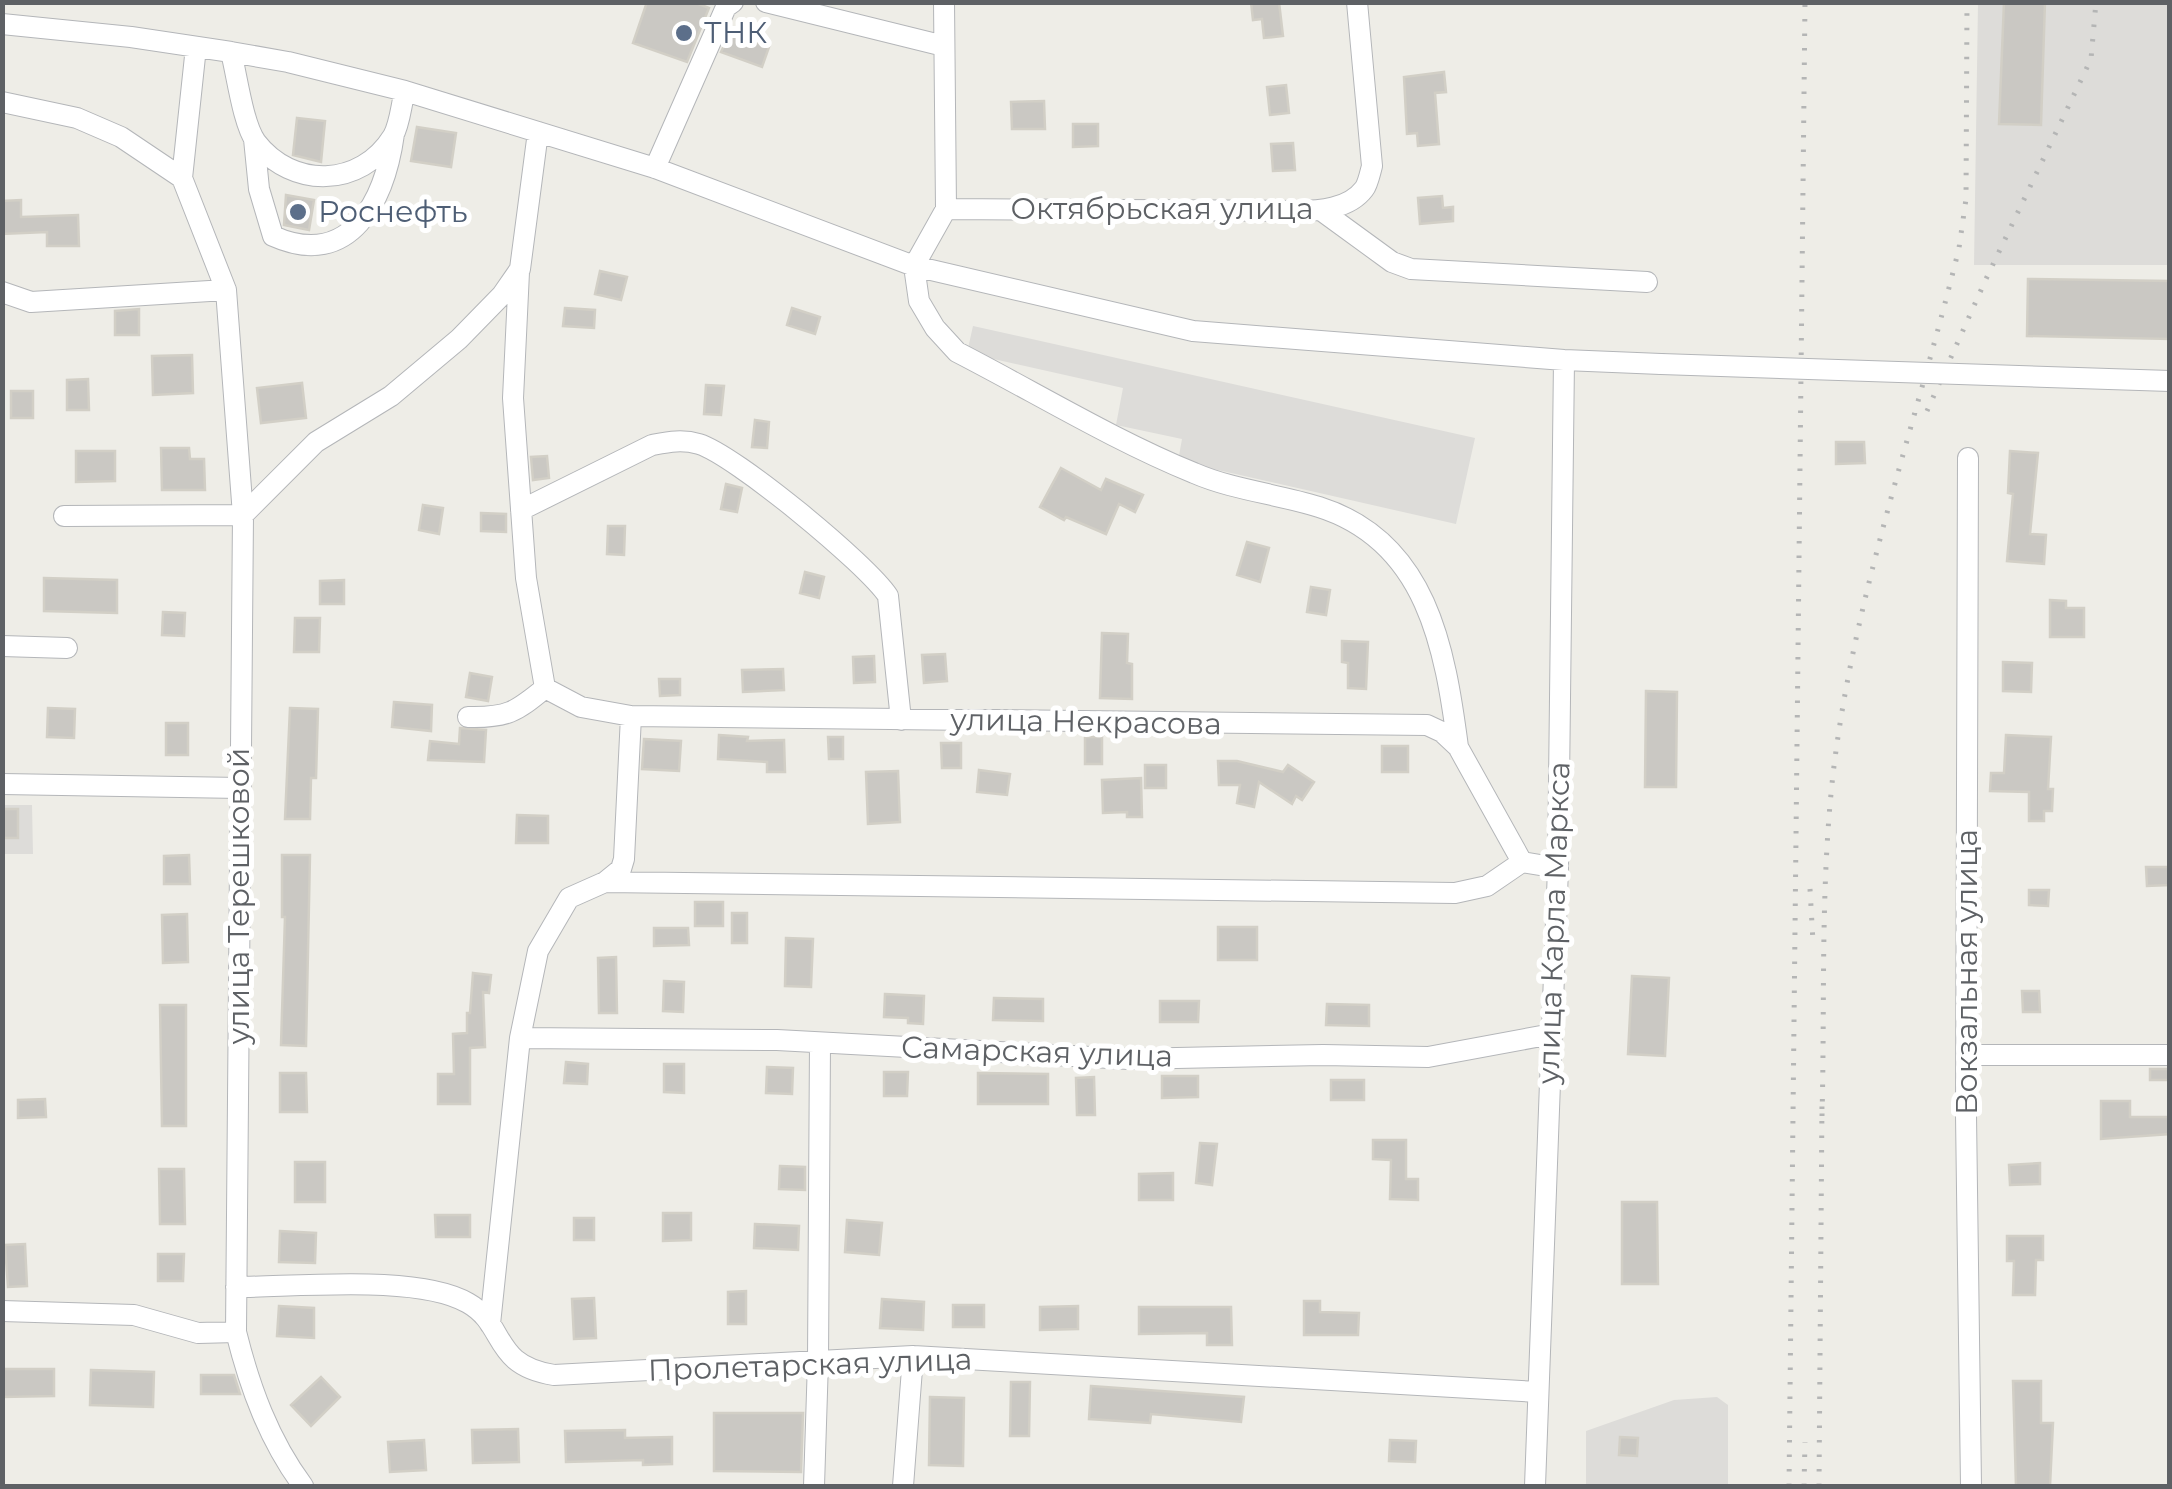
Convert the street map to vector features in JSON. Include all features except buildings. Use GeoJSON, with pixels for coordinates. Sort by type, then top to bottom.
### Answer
{"type":"FeatureCollection","features":[{"type":"Feature","properties":{"kind":"street"},"geometry":{"type":"LineString","coordinates":[[655,168],[726,7],[733,2]]}},
{"type":"Feature","properties":{"kind":"street"},"geometry":{"type":"LineString","coordinates":[[766,2],[944,46]]}},
{"type":"Feature","properties":{"kind":"street"},"geometry":{"type":"LineString","coordinates":[[944,2],[946,208],[914,266],[919,301],[935,328],[957,352],[1197,475],[1316,506],[1346,516],[1370,530],[1408,573],[1438,634],[1458,747],[1522,862]]}},
{"type":"Feature","properties":{"kind":"street","name":"Октябрьская улица"},"geometry":{"type":"LineString","coordinates":[[946,208],[1322,211],[1346,203],[1364,189],[1372,166],[1357,2]]}},
{"type":"Feature","properties":{"kind":"street"},"geometry":{"type":"LineString","coordinates":[[2,24],[232,52],[405,91],[655,168],[914,266],[1193,330],[1564,360],[2170,382]]}},
{"type":"Feature","properties":{"kind":"street"},"geometry":{"type":"LineString","coordinates":[[2,102],[77,118],[122,137],[182,178],[196,47]]}},
{"type":"Feature","properties":{"kind":"street"},"geometry":{"type":"LineString","coordinates":[[232,52],[254,140],[259,189],[273,236],[291,244],[310,247],[338,239],[356,228],[371,210],[388,172],[405,91]]}},
{"type":"Feature","properties":{"kind":"street"},"geometry":{"type":"LineString","coordinates":[[468,717],[499,718],[517,711],[545,688],[526,578],[512,398],[520,270],[538,132]]}},
{"type":"Feature","properties":{"kind":"street"},"geometry":{"type":"LineString","coordinates":[[254,140],[278,164],[312,178],[348,174],[370,162],[394,134]]}},
{"type":"Feature","properties":{"kind":"street","name":"улица Терешковой"},"geometry":{"type":"LineString","coordinates":[[182,178],[226,290],[243,516],[236,1332],[260,1410],[285,1462],[302,1486]]}},
{"type":"Feature","properties":{"kind":"street"},"geometry":{"type":"LineString","coordinates":[[1322,211],[1392,262],[1411,268],[1647,282]]}},
{"type":"Feature","properties":{"kind":"street"},"geometry":{"type":"LineString","coordinates":[[64,516],[243,516],[316,442],[391,396],[459,339],[520,270]]}},
{"type":"Feature","properties":{"kind":"street"},"geometry":{"type":"LineString","coordinates":[[2,292],[31,302],[226,290]]}},
{"type":"Feature","properties":{"kind":"street","name":"улица Карла Маркса"},"geometry":{"type":"LineString","coordinates":[[1535,1486],[1558,868],[1564,360]]}},
{"type":"Feature","properties":{"kind":"street"},"geometry":{"type":"LineString","coordinates":[[521,510],[652,445],[675,440],[700,445],[740,466],[877,580],[888,596],[901,720]]}},
{"type":"Feature","properties":{"kind":"street","name":"Вокзальная улица"},"geometry":{"type":"LineString","coordinates":[[1968,458],[1966,1115],[1971,1486]]}},
{"type":"Feature","properties":{"kind":"street"},"geometry":{"type":"LineString","coordinates":[[2,646],[68,648]]}},
{"type":"Feature","properties":{"kind":"street","name":"улица Некрасова"},"geometry":{"type":"LineString","coordinates":[[545,688],[581,707],[631,716],[1174,724],[1408,723],[1442,732],[1458,747]]}},
{"type":"Feature","properties":{"kind":"street"},"geometry":{"type":"LineString","coordinates":[[490,1324],[520,1038],[538,951],[569,898],[605,882],[621,868],[631,716]]}},
{"type":"Feature","properties":{"kind":"street"},"geometry":{"type":"LineString","coordinates":[[2,784],[240,788]]}},
{"type":"Feature","properties":{"kind":"street"},"geometry":{"type":"LineString","coordinates":[[605,882],[1454,893],[1488,886],[1522,862],[1558,868]]}},
{"type":"Feature","properties":{"kind":"street","name":"Самарская улица"},"geometry":{"type":"LineString","coordinates":[[520,1038],[820,1043],[1129,1058],[1428,1057],[1552,1034]]}},
{"type":"Feature","properties":{"kind":"street"},"geometry":{"type":"LineString","coordinates":[[814,1486],[820,1043]]}},
{"type":"Feature","properties":{"kind":"street"},"geometry":{"type":"LineString","coordinates":[[1968,1055],[2170,1055]]}},
{"type":"Feature","properties":{"kind":"street","name":"Пролетарская улица"},"geometry":{"type":"LineString","coordinates":[[236,1287],[392,1286],[452,1295],[468,1303],[490,1324],[510,1356],[526,1367],[554,1374],[913,1356],[1538,1392]]}},
{"type":"Feature","properties":{"kind":"street"},"geometry":{"type":"LineString","coordinates":[[2,1311],[134,1315],[198,1333],[236,1332]]}},
{"type":"Feature","properties":{"kind":"street"},"geometry":{"type":"LineString","coordinates":[[903,1486],[913,1356]]}},
{"type":"Feature","properties":{"kind":"shaded area"},"geometry":{"type":"Polygon","coordinates":[[[1978,3],[2169,3],[2169,265],[1974,265],[1978,3]]]}},
{"type":"Feature","properties":{"kind":"shaded area"},"geometry":{"type":"Polygon","coordinates":[[[973,326],[1475,438],[1456,524],[1178,461],[1182,439],[1116,425],[1123,388],[967,353],[973,326]]]}},
{"type":"Feature","properties":{"kind":"shaded area"},"geometry":{"type":"Polygon","coordinates":[[[2,805],[32,805],[33,854],[3,854],[2,805]]]}},
{"type":"Feature","properties":{"kind":"shaded area"},"geometry":{"type":"Polygon","coordinates":[[[1717,1397],[1728,1405],[1728,1486],[1586,1486],[1586,1431],[1674,1400],[1717,1397]]]}},
{"type":"Feature","properties":{"kind":"railway"},"geometry":{"type":"LineString","coordinates":[[1789,1486],[1805,2]]}},
{"type":"Feature","properties":{"kind":"railway"},"geometry":{"type":"LineString","coordinates":[[1822,1116],[1825,897],[1834,766],[1872,570],[1959,248],[1966,199],[1967,2]]}},
{"type":"Feature","properties":{"kind":"railway"},"geometry":{"type":"LineString","coordinates":[[1927,411],[2091,59],[2096,2]]}},
{"type":"Feature","properties":{"kind":"railway"},"geometry":{"type":"LineString","coordinates":[[1810,889],[1813,942]]}},
{"type":"Feature","properties":{"kind":"railway"},"geometry":{"type":"LineString","coordinates":[[1819,1486],[1822,1102]]}},
{"type":"Feature","properties":{"kind":"railway"},"geometry":{"type":"LineString","coordinates":[[1804,1486],[1805,1442]]}},
{"type":"Feature","properties":{"kind":"place","name":"ТНК"},"geometry":{"type":"Point","coordinates":[684,33]}},
{"type":"Feature","properties":{"kind":"place","name":"Роснефть"},"geometry":{"type":"Point","coordinates":[298,212]}}]}
